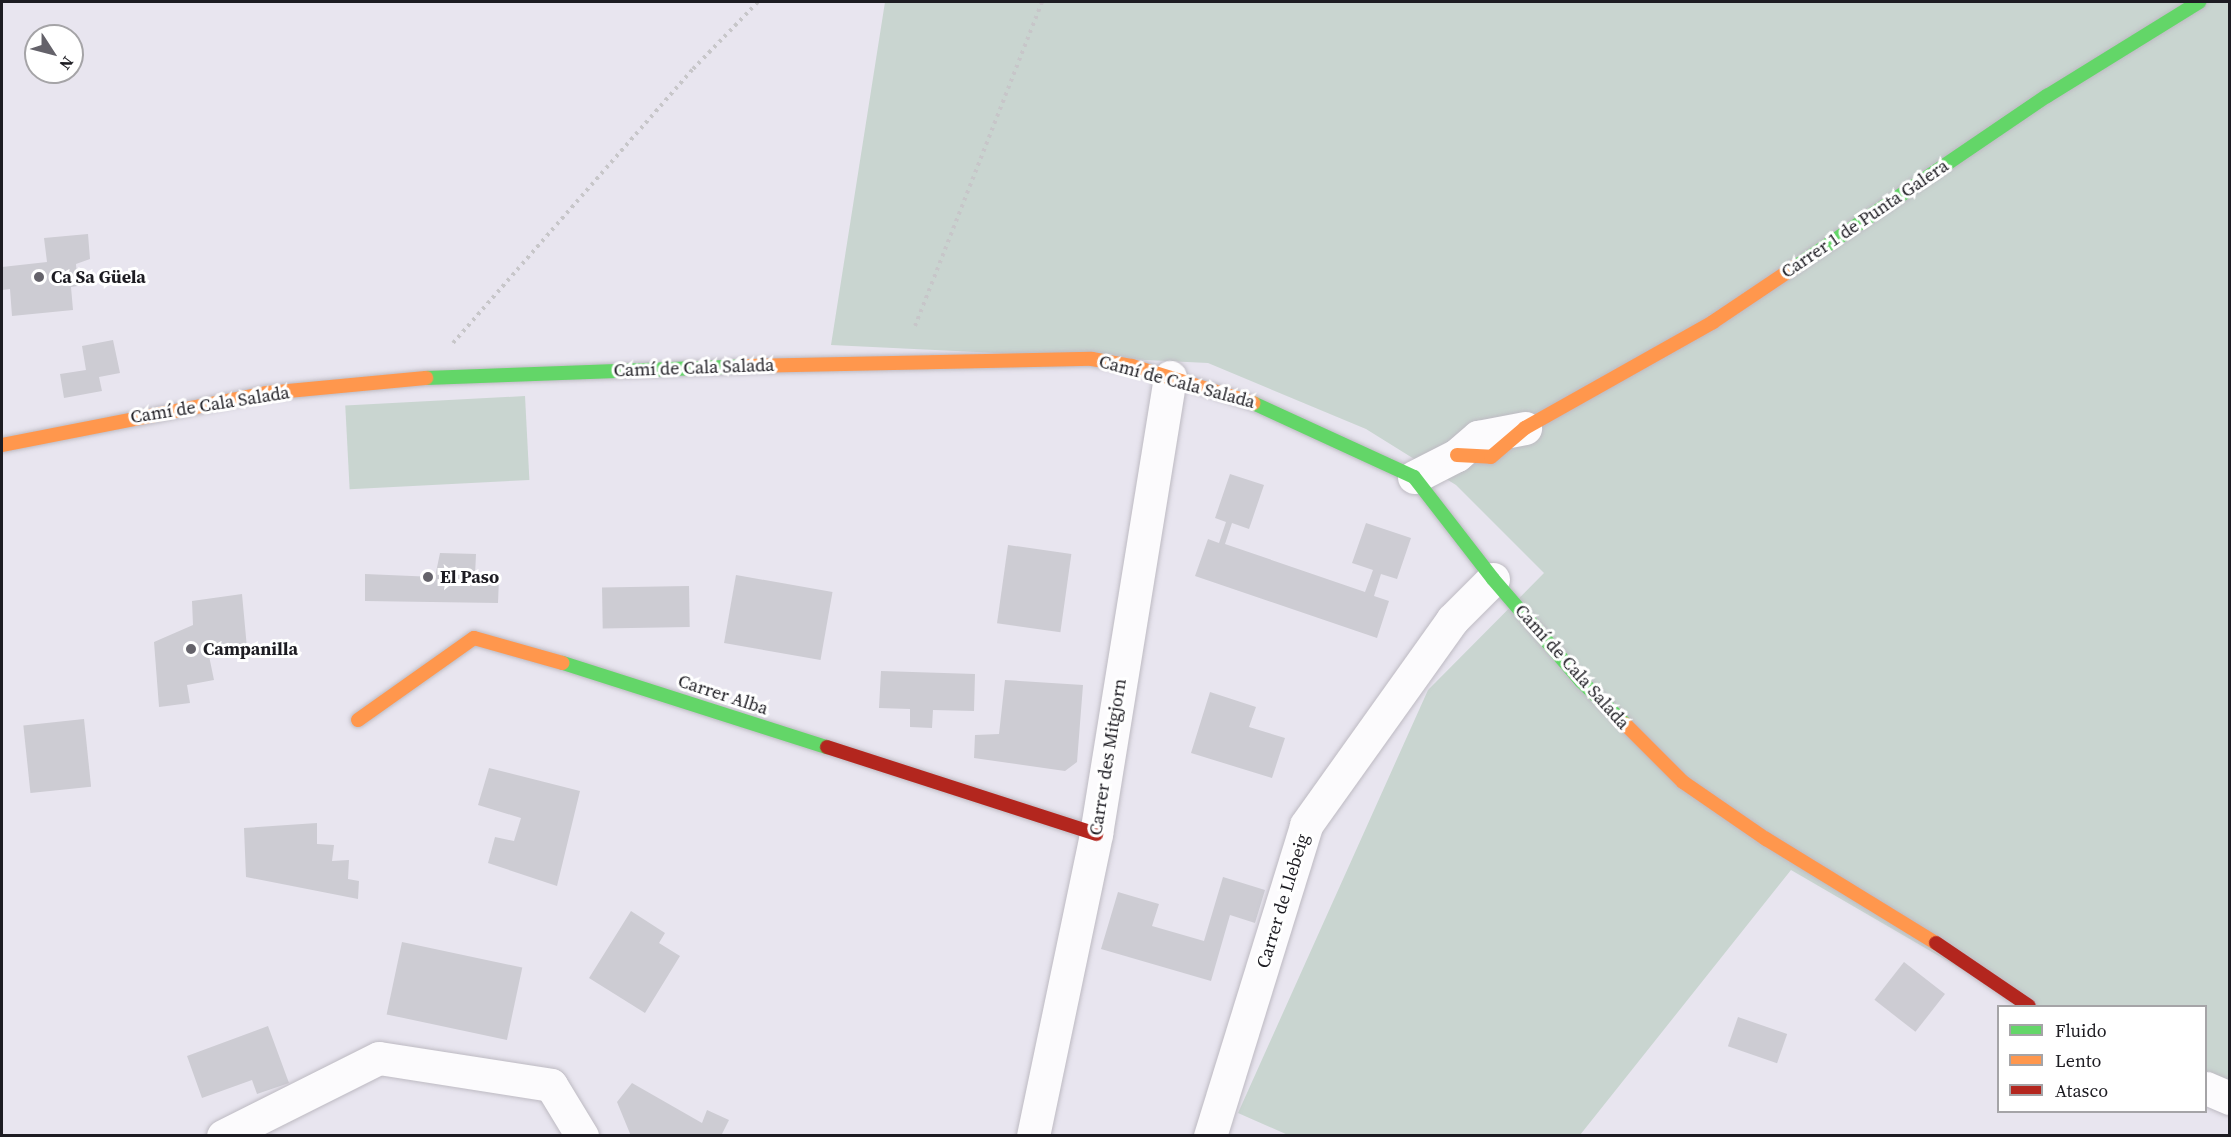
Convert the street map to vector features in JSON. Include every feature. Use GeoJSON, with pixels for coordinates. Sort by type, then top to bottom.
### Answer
{"type":"FeatureCollection","features":[{"type":"Feature","properties":{"kind":"street","name":"Carrer 1 de Punta Galera"},"geometry":{"type":"LineString","coordinates":[[1414,477],[1457,455],[1478,437],[1525,428],[1713,322],[2047,96],[2199,2]]}},
{"type":"Feature","properties":{"kind":"street","name":"Camí de Cala Salada"},"geometry":{"type":"LineString","coordinates":[[2,445],[266,393],[423,378],[902,360],[1092,359],[1170,377],[1264,406],[1414,477],[1493,579],[1581,681],[1683,782],[1766,839],[1939,945],[2028,1005]]}},
{"type":"Feature","properties":{"kind":"street","name":"Carrer des Mitgjorn"},"geometry":{"type":"LineString","coordinates":[[1033,1136],[1095,834],[1170,377]]}},
{"type":"Feature","properties":{"kind":"street","name":"Carrer de Llebeig"},"geometry":{"type":"LineString","coordinates":[[1212,1135],[1306,825],[1452,620],[1493,579]]}},
{"type":"Feature","properties":{"kind":"street","name":"Carrer Alba"},"geometry":{"type":"LineString","coordinates":[[358,720],[474,638],[602,674],[1095,834]]}},
{"type":"Feature","properties":{"kind":"street"},"geometry":{"type":"LineString","coordinates":[[223,1136],[379,1058],[551,1085],[582,1136]]}},
{"type":"Feature","properties":{"kind":"street"},"geometry":{"type":"LineString","coordinates":[[2207,1089],[2229,1098]]}},
{"type":"Feature","properties":{"kind":"path"},"geometry":{"type":"LineString","coordinates":[[423,378],[693,69],[758,2]]}},
{"type":"Feature","properties":{"kind":"path"},"geometry":{"type":"LineString","coordinates":[[902,360],[1042,2]]}},
{"type":"Feature","properties":{"kind":"shaded area"},"geometry":{"type":"Polygon","coordinates":[[[885,2],[2229,2],[2229,1095],[2207,1085],[2207,1005],[2023,1005],[1791,870],[1580,1135],[1288,1135],[1238,1113],[1428,690],[1544,573],[1456,485],[1366,429],[1208,363],[831,345],[885,2]]]}},
{"type":"Feature","properties":{"kind":"shaded area"},"geometry":{"type":"Polygon","coordinates":[[[525,396],[529,480],[350,489],[345,405],[525,396]]]}},
{"type":"Feature","properties":{"kind":"building","name":"Ca Sa Güela"},"geometry":{"type":"Polygon","coordinates":[[[88,234],[90,259],[76,264],[78,286],[71,287],[73,310],[12,316],[10,289],[2,290],[2,267],[47,262],[44,238],[88,234]]]}},
{"type":"Feature","properties":{"kind":"building"},"geometry":{"type":"Polygon","coordinates":[[[113,340],[120,373],[99,377],[102,391],[64,398],[60,374],[86,370],[82,346],[113,340]]]}},
{"type":"Feature","properties":{"kind":"building"},"geometry":{"type":"Polygon","coordinates":[[[1230,474],[1264,485],[1249,529],[1232,523],[1225,544],[1365,592],[1373,570],[1352,563],[1366,523],[1411,538],[1397,579],[1381,574],[1374,596],[1389,601],[1377,638],[1195,576],[1208,539],[1219,543],[1226,522],[1215,518],[1230,474]]]}},
{"type":"Feature","properties":{"kind":"building"},"geometry":{"type":"Polygon","coordinates":[[[1008,545],[1071,554],[1060,632],[997,623],[1008,545]]]}},
{"type":"Feature","properties":{"kind":"building","name":"El Paso"},"geometry":{"type":"Polygon","coordinates":[[[440,553],[476,554],[475,576],[499,578],[498,603],[365,601],[365,574],[435,577],[440,553]]]}},
{"type":"Feature","properties":{"kind":"building"},"geometry":{"type":"Polygon","coordinates":[[[736,575],[833,592],[821,660],[724,643],[736,575]]]}},
{"type":"Feature","properties":{"kind":"building"},"geometry":{"type":"Polygon","coordinates":[[[689,586],[690,627],[603,629],[602,588],[689,586]]]}},
{"type":"Feature","properties":{"kind":"building","name":"Campanilla"},"geometry":{"type":"Polygon","coordinates":[[[242,594],[247,648],[208,651],[214,680],[187,685],[190,703],[159,707],[154,642],[193,625],[192,601],[242,594]]]}},
{"type":"Feature","properties":{"kind":"building"},"geometry":{"type":"Polygon","coordinates":[[[881,671],[975,674],[974,711],[933,710],[932,728],[910,727],[910,709],[879,708],[881,671]]]}},
{"type":"Feature","properties":{"kind":"building"},"geometry":{"type":"Polygon","coordinates":[[[1005,680],[1083,685],[1077,762],[1065,771],[974,758],[975,735],[999,734],[1005,680]]]}},
{"type":"Feature","properties":{"kind":"building"},"geometry":{"type":"Polygon","coordinates":[[[1210,692],[1256,707],[1249,727],[1285,738],[1272,778],[1191,753],[1210,692]]]}},
{"type":"Feature","properties":{"kind":"building"},"geometry":{"type":"Polygon","coordinates":[[[84,719],[91,787],[30,793],[23,725],[84,719]]]}},
{"type":"Feature","properties":{"kind":"building"},"geometry":{"type":"Polygon","coordinates":[[[489,768],[580,791],[557,886],[488,863],[495,837],[514,841],[521,818],[478,805],[489,768]]]}},
{"type":"Feature","properties":{"kind":"building"},"geometry":{"type":"Polygon","coordinates":[[[317,823],[317,844],[334,845],[332,861],[349,860],[348,879],[359,881],[358,899],[246,877],[244,828],[317,823]]]}},
{"type":"Feature","properties":{"kind":"building"},"geometry":{"type":"Polygon","coordinates":[[[1223,877],[1265,890],[1255,923],[1230,915],[1211,981],[1101,949],[1118,892],[1159,904],[1152,926],[1204,941],[1223,877]]]}},
{"type":"Feature","properties":{"kind":"building"},"geometry":{"type":"Polygon","coordinates":[[[631,911],[665,933],[659,943],[680,956],[645,1013],[589,978],[631,911]]]}},
{"type":"Feature","properties":{"kind":"building"},"geometry":{"type":"Polygon","coordinates":[[[402,942],[522,968],[507,1040],[387,1014],[402,942]]]}},
{"type":"Feature","properties":{"kind":"building"},"geometry":{"type":"Polygon","coordinates":[[[1904,962],[1945,994],[1915,1032],[1874,1000],[1904,962]]]}},
{"type":"Feature","properties":{"kind":"building"},"geometry":{"type":"Polygon","coordinates":[[[1738,1017],[1787,1034],[1777,1063],[1728,1046],[1738,1017]]]}},
{"type":"Feature","properties":{"kind":"building"},"geometry":{"type":"Polygon","coordinates":[[[268,1026],[289,1083],[257,1094],[252,1080],[202,1098],[187,1056],[268,1026]]]}},
{"type":"Feature","properties":{"kind":"building"},"geometry":{"type":"Polygon","coordinates":[[[632,1083],[702,1123],[707,1110],[729,1120],[721,1136],[631,1136],[617,1102],[632,1083]]]}},
{"type":"Feature","properties":{"kind":"traffic: fast"},"geometry":{"type":"LineString","coordinates":[[1795,267],[2047,96],[2199,2]]}},
{"type":"Feature","properties":{"kind":"traffic: fast"},"geometry":{"type":"LineString","coordinates":[[426,378],[746,366]]}},
{"type":"Feature","properties":{"kind":"traffic: fast"},"geometry":{"type":"LineString","coordinates":[[1253,403],[1414,477],[1493,579],[1581,681],[1625,724]]}},
{"type":"Feature","properties":{"kind":"traffic: fast"},"geometry":{"type":"LineString","coordinates":[[563,663],[827,747]]}},
{"type":"Feature","properties":{"kind":"traffic: slow"},"geometry":{"type":"LineString","coordinates":[[1457,455],[1491,457],[1525,428],[1713,322],[1795,267]]}},
{"type":"Feature","properties":{"kind":"traffic: slow"},"geometry":{"type":"LineString","coordinates":[[746,366],[1092,359],[1132,366],[1253,403]]}},
{"type":"Feature","properties":{"kind":"traffic: slow"},"geometry":{"type":"LineString","coordinates":[[2,445],[266,393],[426,378]]}},
{"type":"Feature","properties":{"kind":"traffic: slow"},"geometry":{"type":"LineString","coordinates":[[358,720],[474,638],[563,663]]}},
{"type":"Feature","properties":{"kind":"traffic: slow"},"geometry":{"type":"LineString","coordinates":[[1625,724],[1683,782],[1766,839],[1936,943]]}},
{"type":"Feature","properties":{"kind":"traffic: jam"},"geometry":{"type":"LineString","coordinates":[[827,747],[1096,834]]}},
{"type":"Feature","properties":{"kind":"traffic: jam"},"geometry":{"type":"LineString","coordinates":[[1936,943],[2028,1005]]}},
{"type":"Feature","properties":{"kind":"place","name":"Ca Sa Güela"},"geometry":{"type":"Point","coordinates":[39,277]}},
{"type":"Feature","properties":{"kind":"place","name":"El Paso"},"geometry":{"type":"Point","coordinates":[428,577]}},
{"type":"Feature","properties":{"kind":"place","name":"Campanilla"},"geometry":{"type":"Point","coordinates":[191,649]}}]}
